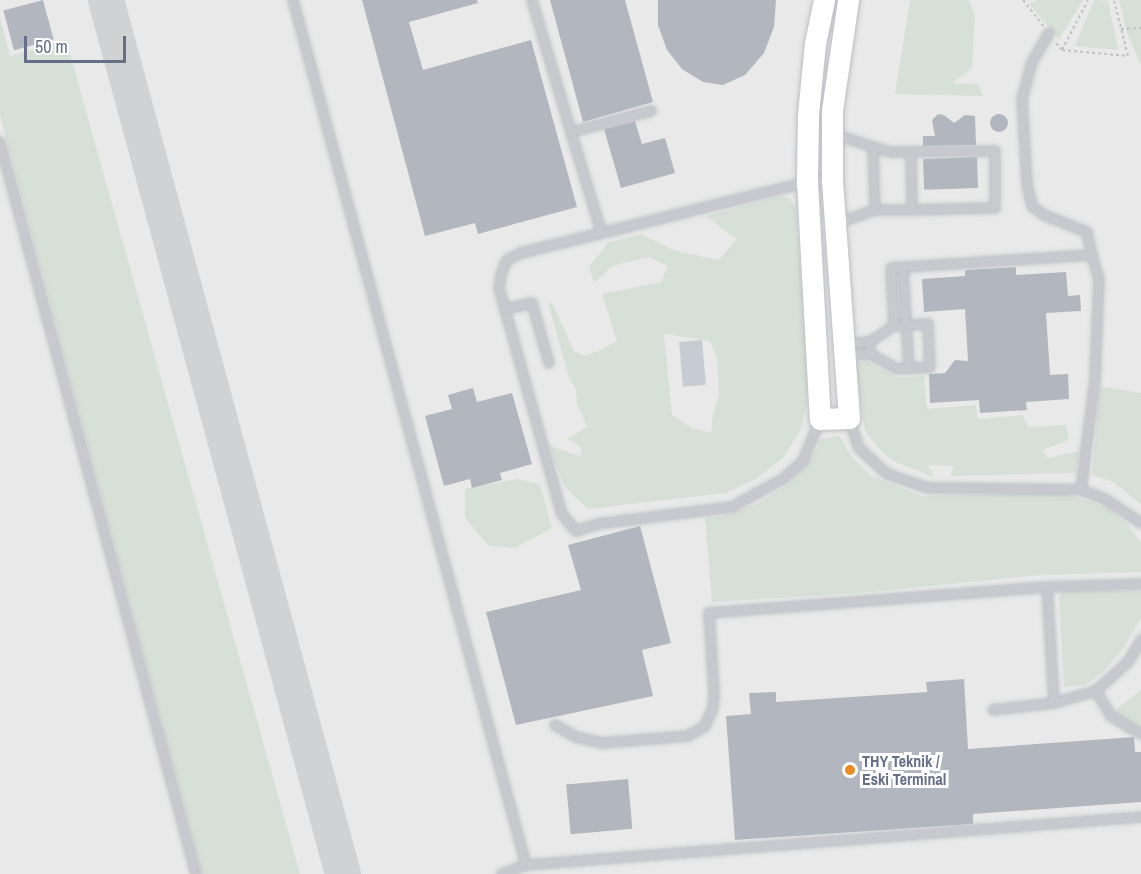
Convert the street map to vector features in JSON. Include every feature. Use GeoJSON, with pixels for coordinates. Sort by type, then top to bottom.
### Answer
{"type":"FeatureCollection","features":[{"type":"Feature","properties":{"kind":"street"},"geometry":{"type":"LineString","coordinates":[[824,0],[815,43],[808,115],[807,182],[820,419],[849,418],[834,224],[831,133],[832,110],[848,0]]}},
{"type":"Feature","properties":{"kind":"lane"},"geometry":{"type":"LineString","coordinates":[[293,0],[526,866]]}},
{"type":"Feature","properties":{"kind":"lane"},"geometry":{"type":"LineString","coordinates":[[532,0],[601,231]]}},
{"type":"Feature","properties":{"kind":"lane"},"geometry":{"type":"LineString","coordinates":[[1049,33],[1032,62],[1022,99],[1027,184],[1032,206],[1044,215],[1087,232],[1099,279],[1095,380],[1081,490]]}},
{"type":"Feature","properties":{"kind":"lane"},"geometry":{"type":"LineString","coordinates":[[571,132],[651,111]]}},
{"type":"Feature","properties":{"kind":"lane"},"geometry":{"type":"LineString","coordinates":[[831,133],[891,152],[995,151],[996,208],[875,210],[834,224]]}},
{"type":"Feature","properties":{"kind":"lane"},"geometry":{"type":"LineString","coordinates":[[0,142],[196,874]]}},
{"type":"Feature","properties":{"kind":"lane"},"geometry":{"type":"LineString","coordinates":[[873,147],[875,210]]}},
{"type":"Feature","properties":{"kind":"lane"},"geometry":{"type":"LineString","coordinates":[[911,152],[912,210]]}},
{"type":"Feature","properties":{"kind":"lane"},"geometry":{"type":"LineString","coordinates":[[820,419],[803,461],[783,479],[732,507],[597,524],[576,531],[561,514],[500,288],[506,261],[520,253],[601,231],[807,182],[832,180]]}},
{"type":"Feature","properties":{"kind":"lane"},"geometry":{"type":"LineString","coordinates":[[894,326],[891,268],[1092,255]]}},
{"type":"Feature","properties":{"kind":"lane"},"geometry":{"type":"LineString","coordinates":[[903,267],[909,368]]}},
{"type":"Feature","properties":{"kind":"lane"},"geometry":{"type":"LineString","coordinates":[[505,309],[532,303],[549,363]]}},
{"type":"Feature","properties":{"kind":"lane"},"geometry":{"type":"LineString","coordinates":[[928,324],[930,367],[897,369],[870,354],[843,350],[870,342],[894,326],[928,324]]}},
{"type":"Feature","properties":{"kind":"lane"},"geometry":{"type":"LineString","coordinates":[[870,342],[870,354]]}},
{"type":"Feature","properties":{"kind":"lane"},"geometry":{"type":"LineString","coordinates":[[849,418],[859,448],[887,474],[928,488],[1081,490],[1105,499],[1141,523]]}},
{"type":"Feature","properties":{"kind":"lane"},"geometry":{"type":"LineString","coordinates":[[555,725],[576,737],[602,743],[688,736],[705,726],[713,708],[714,692],[709,613],[1047,587],[1141,584]]}},
{"type":"Feature","properties":{"kind":"lane"},"geometry":{"type":"LineString","coordinates":[[1047,587],[1054,703]]}},
{"type":"Feature","properties":{"kind":"lane"},"geometry":{"type":"LineString","coordinates":[[993,710],[1054,703],[1096,691],[1128,662],[1141,640]]}},
{"type":"Feature","properties":{"kind":"lane"},"geometry":{"type":"LineString","coordinates":[[1096,691],[1111,716],[1141,734]]}},
{"type":"Feature","properties":{"kind":"lane"},"geometry":{"type":"LineString","coordinates":[[502,874],[526,866],[1141,817]]}},
{"type":"Feature","properties":{"kind":"path"},"geometry":{"type":"LineString","coordinates":[[1088,0],[1062,50],[1128,56],[1114,0]]}},
{"type":"Feature","properties":{"kind":"path"},"geometry":{"type":"LineString","coordinates":[[1121,29],[1141,28]]}},
{"type":"Feature","properties":{"kind":"shaded area"},"geometry":{"type":"Polygon","coordinates":[[[0,0],[1141,0],[1141,874],[0,874],[0,0]]]}},
{"type":"Feature","properties":{"kind":"shaded area"},"geometry":{"type":"Polygon","coordinates":[[[910,0],[968,0],[975,14],[972,68],[952,83],[978,84],[983,96],[895,94],[910,0]]]}},
{"type":"Feature","properties":{"kind":"shaded area"},"geometry":{"type":"Polygon","coordinates":[[[1038,0],[1083,0],[1059,39],[1029,4],[1038,0]]]}},
{"type":"Feature","properties":{"kind":"shaded area"},"geometry":{"type":"Polygon","coordinates":[[[1094,0],[1108,1],[1118,50],[1075,46],[1094,0]]]}},
{"type":"Feature","properties":{"kind":"shaded area"},"geometry":{"type":"Polygon","coordinates":[[[1119,0],[1141,0],[1141,65],[1127,33],[1119,0]]]}},
{"type":"Feature","properties":{"kind":"shaded area"},"geometry":{"type":"Polygon","coordinates":[[[0,18],[10,56],[66,40],[300,874],[202,874],[0,115],[0,18]]]}},
{"type":"Feature","properties":{"kind":"shaded area"},"geometry":{"type":"Polygon","coordinates":[[[781,196],[790,199],[796,209],[807,369],[807,405],[800,431],[783,458],[756,479],[726,493],[588,509],[564,486],[549,446],[581,456],[581,448],[568,439],[587,427],[577,404],[576,390],[569,378],[548,303],[553,304],[574,351],[585,356],[601,350],[617,341],[602,294],[661,282],[668,266],[649,257],[612,266],[594,283],[589,267],[608,243],[640,234],[676,251],[719,260],[737,239],[706,216],[781,196]],[[664,334],[672,415],[692,428],[711,433],[713,414],[719,396],[717,358],[710,341],[664,334]]]}},
{"type":"Feature","properties":{"kind":"shaded area"},"geometry":{"type":"Polygon","coordinates":[[[702,340],[706,385],[683,387],[679,342],[702,340]]]}},
{"type":"Feature","properties":{"kind":"shaded area"},"geometry":{"type":"Polygon","coordinates":[[[868,362],[898,378],[924,376],[927,409],[976,405],[978,419],[1023,415],[1028,427],[1066,425],[1069,440],[1042,450],[1048,458],[1079,451],[1076,473],[950,476],[954,466],[928,465],[934,477],[893,461],[879,449],[865,431],[855,363],[868,362]]]}},
{"type":"Feature","properties":{"kind":"shaded area"},"geometry":{"type":"Polygon","coordinates":[[[1100,386],[1141,393],[1141,504],[1113,482],[1092,475],[1100,386]]]}},
{"type":"Feature","properties":{"kind":"shaded area"},"geometry":{"type":"Polygon","coordinates":[[[840,436],[851,456],[870,475],[921,496],[1062,493],[1107,507],[1127,524],[1141,543],[1141,572],[1042,575],[859,593],[712,602],[705,518],[728,514],[756,504],[787,485],[803,468],[818,447],[820,439],[840,436]]]}},
{"type":"Feature","properties":{"kind":"shaded area"},"geometry":{"type":"Polygon","coordinates":[[[517,479],[540,484],[552,528],[515,548],[489,546],[465,518],[465,489],[517,479]]]}},
{"type":"Feature","properties":{"kind":"shaded area"},"geometry":{"type":"Polygon","coordinates":[[[1068,590],[1141,591],[1141,618],[1123,649],[1101,674],[1085,685],[1064,687],[1059,598],[1061,593],[1068,590]]]}},
{"type":"Feature","properties":{"kind":"shaded area"},"geometry":{"type":"Polygon","coordinates":[[[1141,690],[1141,729],[1123,720],[1115,710],[1141,690]]]}},
{"type":"Feature","properties":{"kind":"building"},"geometry":{"type":"Polygon","coordinates":[[[43,0],[54,40],[14,50],[3,11],[43,0]]]}},
{"type":"Feature","properties":{"kind":"building"},"geometry":{"type":"Polygon","coordinates":[[[362,0],[477,0],[478,3],[409,22],[423,70],[531,40],[577,207],[478,234],[475,223],[425,236],[362,0]]]}},
{"type":"Feature","properties":{"kind":"building"},"geometry":{"type":"Polygon","coordinates":[[[550,0],[625,0],[653,102],[583,122],[550,0]]]}},
{"type":"Feature","properties":{"kind":"building"},"geometry":{"type":"Polygon","coordinates":[[[658,0],[776,0],[774,27],[764,53],[745,75],[723,85],[703,82],[682,69],[667,50],[658,25],[658,0]]]}},
{"type":"Feature","properties":{"kind":"building"},"geometry":{"type":"Polygon","coordinates":[[[938,114],[944,115],[954,123],[965,115],[975,116],[976,145],[923,146],[923,136],[935,136],[932,120],[938,114]]]}},
{"type":"Feature","properties":{"kind":"building"},"geometry":{"type":"Polygon","coordinates":[[[999,114],[1005,117],[1008,123],[1005,129],[999,132],[993,129],[990,123],[993,117],[999,114]]]}},
{"type":"Feature","properties":{"kind":"building"},"geometry":{"type":"Polygon","coordinates":[[[635,121],[642,144],[665,138],[675,173],[621,188],[604,129],[635,121]]]}},
{"type":"Feature","properties":{"kind":"building"},"geometry":{"type":"Polygon","coordinates":[[[977,157],[978,188],[924,190],[923,159],[977,157]]]}},
{"type":"Feature","properties":{"kind":"building"},"geometry":{"type":"Polygon","coordinates":[[[1016,267],[1016,275],[1066,272],[1068,296],[1080,295],[1081,311],[1046,313],[1050,375],[1068,374],[1069,399],[1026,402],[1027,410],[980,413],[979,400],[930,403],[929,374],[945,373],[955,360],[968,361],[965,309],[924,312],[922,279],[965,276],[965,270],[1016,267]]]}},
{"type":"Feature","properties":{"kind":"building"},"geometry":{"type":"Polygon","coordinates":[[[473,388],[477,402],[512,393],[532,464],[500,473],[502,480],[472,488],[470,479],[444,486],[425,416],[452,409],[448,395],[473,388]]]}},
{"type":"Feature","properties":{"kind":"building"},"geometry":{"type":"Polygon","coordinates":[[[640,526],[671,643],[642,650],[653,696],[516,725],[486,612],[581,590],[568,545],[640,526]]]}},
{"type":"Feature","properties":{"kind":"building","name":"THY Teknik / Eski Terminal"},"geometry":{"type":"Polygon","coordinates":[[[964,679],[968,749],[1134,737],[1135,752],[1141,752],[1141,802],[973,814],[973,824],[735,840],[726,716],[751,714],[749,693],[776,692],[776,702],[927,692],[926,682],[964,679]]]}},
{"type":"Feature","properties":{"kind":"building"},"geometry":{"type":"Polygon","coordinates":[[[628,779],[632,829],[571,834],[566,784],[628,779]]]}},
{"type":"Feature","properties":{"kind":"taxiway"},"geometry":{"type":"LineString","coordinates":[[106,0],[343,874]]}},
{"type":"Feature","properties":{"kind":"place","name":"THY Teknik / Eski Terminal"},"geometry":{"type":"Point","coordinates":[850,770]}}]}
